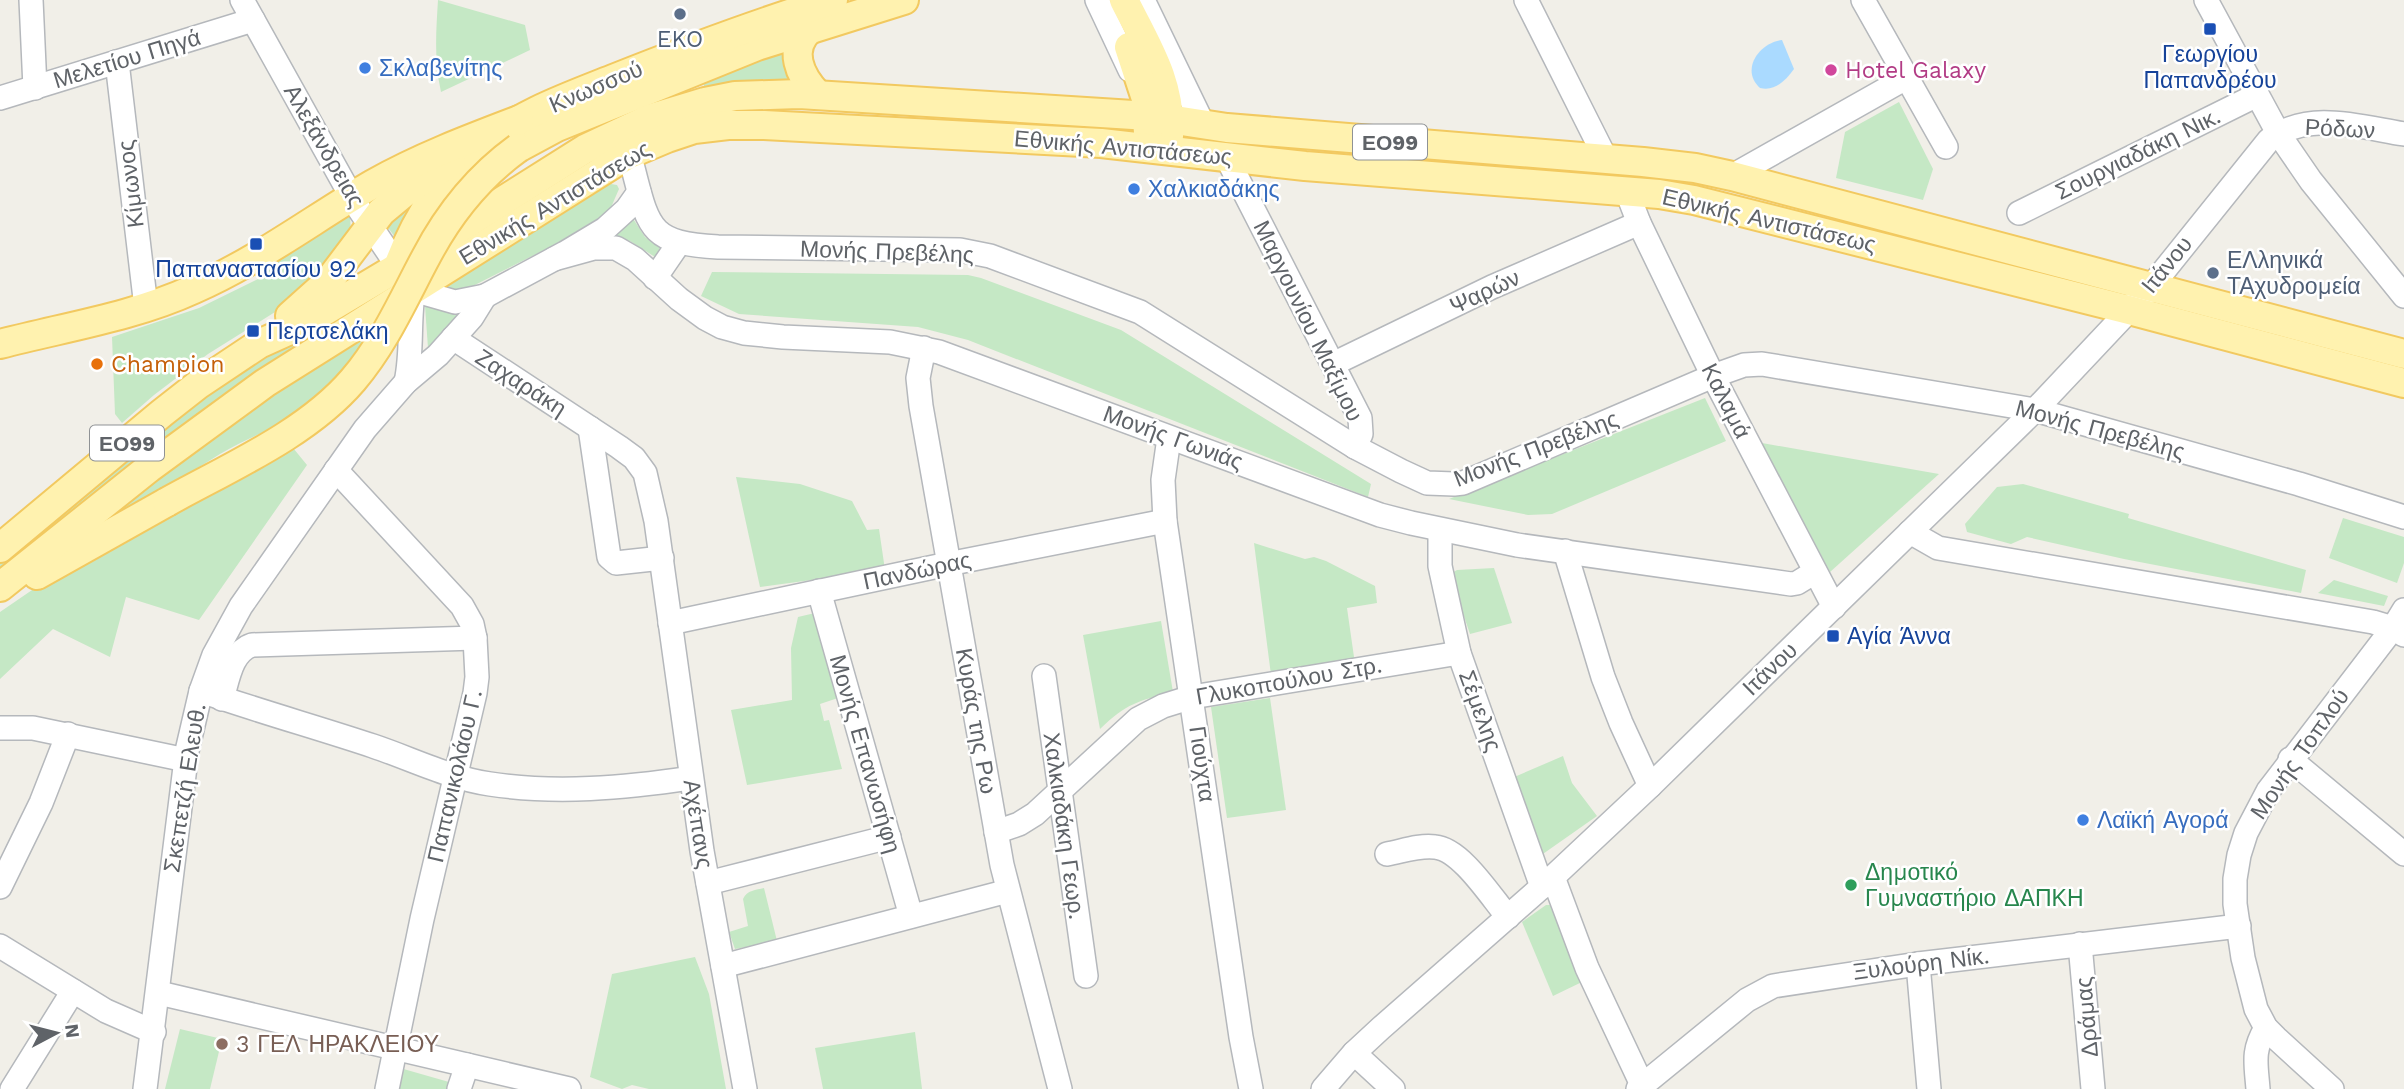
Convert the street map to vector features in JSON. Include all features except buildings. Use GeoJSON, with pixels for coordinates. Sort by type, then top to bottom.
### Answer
{"type":"FeatureCollection","features":[{"type":"Feature","properties":{"kind":"main road","name":"Κνωσσού"},"geometry":{"type":"LineString","coordinates":[[0,344],[146,307],[191,290],[239,268],[352,197],[416,162],[698,46],[833,0]]}},
{"type":"Feature","properties":{"kind":"main road"},"geometry":{"type":"LineString","coordinates":[[0,593],[289,433],[344,390],[355,379],[381,340],[436,238],[479,181],[503,159],[546,132],[779,38],[904,0]]}},
{"type":"Feature","properties":{"kind":"main road"},"geometry":{"type":"LineString","coordinates":[[1107,0],[1137,66],[1158,148]]}},
{"type":"Feature","properties":{"kind":"main road"},"geometry":{"type":"LineString","coordinates":[[1124,0],[1161,76],[1168,99],[1150,116]]}},
{"type":"Feature","properties":{"kind":"main road"},"geometry":{"type":"LineString","coordinates":[[810,29],[801,40],[798,59],[804,80],[817,94]]}},
{"type":"Feature","properties":{"kind":"main road","name":"Εθνικής Αντιστάσεως"},"geometry":{"type":"LineString","coordinates":[[0,587],[211,421],[406,277],[619,145],[663,114],[721,98],[817,94],[1150,116],[1315,136],[1683,167],[1732,176],[2404,354]]}},
{"type":"Feature","properties":{"kind":"main road","name":"Κνωσσού"},"geometry":{"type":"LineString","coordinates":[[481,146],[519,120]]}},
{"type":"Feature","properties":{"kind":"main road","name":"Εθνικής Αντιστάσεως"},"geometry":{"type":"LineString","coordinates":[[619,145],[728,125],[991,136],[1158,148],[1227,158],[1627,191],[1694,200],[2404,383]]}},
{"type":"Feature","properties":{"kind":"main road"},"geometry":{"type":"LineString","coordinates":[[259,344],[328,282],[369,225],[386,207],[416,184],[481,146]]}},
{"type":"Feature","properties":{"kind":"main road"},"geometry":{"type":"LineString","coordinates":[[406,277],[407,243],[428,205],[451,175],[481,146]]}},
{"type":"Feature","properties":{"kind":"main road","name":"Εθνικής Αντιστάσεως"},"geometry":{"type":"LineString","coordinates":[[259,344],[406,277]]}},
{"type":"Feature","properties":{"kind":"main road","name":"ΕΟ99"},"geometry":{"type":"LineString","coordinates":[[0,548],[162,413],[199,384],[259,344]]}},
{"type":"Feature","properties":{"kind":"street"},"geometry":{"type":"LineString","coordinates":[[31,0],[35,88]]}},
{"type":"Feature","properties":{"kind":"street","name":"Αλεξάνδρειας"},"geometry":{"type":"LineString","coordinates":[[242,0],[352,197],[406,277]]}},
{"type":"Feature","properties":{"kind":"street"},"geometry":{"type":"LineString","coordinates":[[1097,0],[1150,116]]}},
{"type":"Feature","properties":{"kind":"street"},"geometry":{"type":"LineString","coordinates":[[1143,0],[1203,124]]}},
{"type":"Feature","properties":{"kind":"street"},"geometry":{"type":"LineString","coordinates":[[1526,0],[1606,159]]}},
{"type":"Feature","properties":{"kind":"street"},"geometry":{"type":"LineString","coordinates":[[1863,0],[1946,148]]}},
{"type":"Feature","properties":{"kind":"street"},"geometry":{"type":"LineString","coordinates":[[2206,0],[2278,133],[2311,181],[2404,296]]}},
{"type":"Feature","properties":{"kind":"street","name":"Μελετίου Πηγά"},"geometry":{"type":"LineString","coordinates":[[0,99],[253,20]]}},
{"type":"Feature","properties":{"kind":"street","name":"Κίμωνος"},"geometry":{"type":"LineString","coordinates":[[117,62],[146,307]]}},
{"type":"Feature","properties":{"kind":"street"},"geometry":{"type":"LineString","coordinates":[[1732,176],[1906,78]]}},
{"type":"Feature","properties":{"kind":"street","name":"Σουργιαδάκη Νικ."},"geometry":{"type":"LineString","coordinates":[[2019,213],[2257,95]]}},
{"type":"Feature","properties":{"kind":"street","name":"Ρόδων"},"geometry":{"type":"LineString","coordinates":[[2278,133],[2299,124],[2320,123],[2404,134]]}},
{"type":"Feature","properties":{"kind":"street","name":"Ιτάνου"},"geometry":{"type":"LineString","coordinates":[[1323,1089],[1354,1053],[1548,882],[1650,786],[2035,410],[2150,288],[2263,146],[2278,133]]}},
{"type":"Feature","properties":{"kind":"street"},"geometry":{"type":"LineString","coordinates":[[619,145],[647,215],[659,232],[678,243],[655,278]]}},
{"type":"Feature","properties":{"kind":"street","name":"Μαργουνίου Μαξίμου"},"geometry":{"type":"LineString","coordinates":[[1227,158],[1360,418],[1361,434],[1355,447]]}},
{"type":"Feature","properties":{"kind":"street","name":"Καλαμά"},"geometry":{"type":"LineString","coordinates":[[1627,191],[1639,223],[1713,376],[1834,607]]}},
{"type":"Feature","properties":{"kind":"street"},"geometry":{"type":"LineString","coordinates":[[406,277],[433,298],[454,302],[485,296],[605,229],[627,209],[639,192]]}},
{"type":"Feature","properties":{"kind":"street","name":"Ψαρών"},"geometry":{"type":"LineString","coordinates":[[1333,364],[1492,288],[1639,223]]}},
{"type":"Feature","properties":{"kind":"street","name":"Μονής Πρεβέλης"},"geometry":{"type":"LineString","coordinates":[[678,243],[734,247],[960,250],[990,256],[1149,317],[1355,447],[1427,483],[1454,484],[1713,376],[1753,364],[1774,365],[2035,410],[2299,484],[2404,517]]}},
{"type":"Feature","properties":{"kind":"street","name":"Μονής Γωνιάς"},"geometry":{"type":"LineString","coordinates":[[554,259],[594,248],[616,248],[635,259],[705,318],[737,331],[783,337],[890,342],[924,348],[1380,514],[1440,530],[1517,545],[1791,584],[1815,572]]}},
{"type":"Feature","properties":{"kind":"street"},"geometry":{"type":"LineString","coordinates":[[406,277],[411,310],[411,356],[406,382]]}},
{"type":"Feature","properties":{"kind":"street","name":"Σκεπετζή Ελευθ."},"geometry":{"type":"LineString","coordinates":[[145,1089],[186,761],[211,695],[218,646],[231,622],[365,429],[406,382],[472,317],[485,296]]}},
{"type":"Feature","properties":{"kind":"street","name":"Ζαχαράκη"},"geometry":{"type":"LineString","coordinates":[[453,338],[590,428]]}},
{"type":"Feature","properties":{"kind":"street","name":"Κυράς της Ρω"},"geometry":{"type":"LineString","coordinates":[[924,348],[918,378],[920,406],[996,832],[1008,891],[1060,1089]]}},
{"type":"Feature","properties":{"kind":"street"},"geometry":{"type":"LineString","coordinates":[[590,428],[609,557],[616,563],[662,558]]}},
{"type":"Feature","properties":{"kind":"street","name":"Αχέπανς"},"geometry":{"type":"LineString","coordinates":[[590,428],[634,458],[645,473],[662,558],[708,884],[745,1089]]}},
{"type":"Feature","properties":{"kind":"street","name":"Γιούχτα"},"geometry":{"type":"LineString","coordinates":[[1169,438],[1163,480],[1165,521],[1241,1037],[1251,1089]]}},
{"type":"Feature","properties":{"kind":"street","name":"Παπανικολάου Γ."},"geometry":{"type":"LineString","coordinates":[[335,470],[462,607],[472,624],[475,638],[475,693],[422,919],[387,1089]]}},
{"type":"Feature","properties":{"kind":"street","name":"Πανδώρας"},"geometry":{"type":"LineString","coordinates":[[670,623],[1165,521]]}},
{"type":"Feature","properties":{"kind":"street","name":"Σέμελης"},"geometry":{"type":"LineString","coordinates":[[1440,530],[1440,566],[1459,653],[1548,882],[1641,1088]]}},
{"type":"Feature","properties":{"kind":"street"},"geometry":{"type":"LineString","coordinates":[[1910,532],[1938,548],[2373,622],[2400,624]]}},
{"type":"Feature","properties":{"kind":"street"},"geometry":{"type":"LineString","coordinates":[[1564,551],[1603,677],[1650,786]]}},
{"type":"Feature","properties":{"kind":"street","name":"Μονής Επανωσήφη"},"geometry":{"type":"LineString","coordinates":[[819,591],[911,916]]}},
{"type":"Feature","properties":{"kind":"street","name":"Μονής Τοπλού"},"geometry":{"type":"LineString","coordinates":[[2332,1089],[2266,1028],[2252,997],[2235,904],[2235,879],[2242,845],[2259,807],[2290,759],[2400,624]]}},
{"type":"Feature","properties":{"kind":"street"},"geometry":{"type":"LineString","coordinates":[[475,638],[252,645],[243,648],[236,655],[211,695],[371,745],[455,776],[491,784],[602,789],[691,778]]}},
{"type":"Feature","properties":{"kind":"street","name":"Γλυκοπούλου Στρ."},"geometry":{"type":"LineString","coordinates":[[996,832],[1019,824],[1059,792],[1138,719],[1163,706],[1192,697],[1459,653]]}},
{"type":"Feature","properties":{"kind":"street","name":"Χαλκιαδάκη Γεωρ."},"geometry":{"type":"LineString","coordinates":[[1044,676],[1086,976]]}},
{"type":"Feature","properties":{"kind":"street"},"geometry":{"type":"LineString","coordinates":[[0,728],[33,728],[68,734],[186,761]]}},
{"type":"Feature","properties":{"kind":"street"},"geometry":{"type":"LineString","coordinates":[[0,887],[45,793],[68,734]]}},
{"type":"Feature","properties":{"kind":"street"},"geometry":{"type":"LineString","coordinates":[[2290,759],[2404,854]]}},
{"type":"Feature","properties":{"kind":"street"},"geometry":{"type":"LineString","coordinates":[[708,884],[889,837]]}},
{"type":"Feature","properties":{"kind":"street"},"geometry":{"type":"LineString","coordinates":[[1387,854],[1422,847],[1438,847],[1451,852],[1508,917]]}},
{"type":"Feature","properties":{"kind":"street"},"geometry":{"type":"LineString","coordinates":[[723,966],[1008,891]]}},
{"type":"Feature","properties":{"kind":"street","name":"Ξυλούρη Νίκ."},"geometry":{"type":"LineString","coordinates":[[1641,1088],[1739,1006],[1773,986],[1918,964],[2239,926]]}},
{"type":"Feature","properties":{"kind":"street","name":"Δράμας"},"geometry":{"type":"LineString","coordinates":[[2080,944],[2094,1089]]}},
{"type":"Feature","properties":{"kind":"street"},"geometry":{"type":"LineString","coordinates":[[0,946],[129,1023],[154,1032]]}},
{"type":"Feature","properties":{"kind":"street"},"geometry":{"type":"LineString","coordinates":[[1918,964],[1929,1089]]}},
{"type":"Feature","properties":{"kind":"street"},"geometry":{"type":"LineString","coordinates":[[12,1089],[74,991]]}},
{"type":"Feature","properties":{"kind":"street"},"geometry":{"type":"LineString","coordinates":[[159,993],[569,1089]]}},
{"type":"Feature","properties":{"kind":"street"},"geometry":{"type":"LineString","coordinates":[[2258,1089],[2255,1054],[2266,1028]]}},
{"type":"Feature","properties":{"kind":"street"},"geometry":{"type":"LineString","coordinates":[[1354,1053],[1393,1089]]}},
{"type":"Feature","properties":{"kind":"street"},"geometry":{"type":"LineString","coordinates":[[459,1089],[467,1065]]}},
{"type":"Feature","properties":{"kind":"green space"},"geometry":{"type":"Polygon","coordinates":[[[438,0],[525,25],[530,50],[441,92],[436,58],[438,0]]]}},
{"type":"Feature","properties":{"kind":"green space"},"geometry":{"type":"Polygon","coordinates":[[[784,48],[789,79],[704,86],[703,79],[784,48]]]}},
{"type":"Feature","properties":{"kind":"green space"},"geometry":{"type":"Polygon","coordinates":[[[1899,102],[1933,169],[1923,200],[1836,178],[1845,132],[1899,102]]]}},
{"type":"Feature","properties":{"kind":"green space"},"geometry":{"type":"Polygon","coordinates":[[[435,181],[397,240],[384,222],[435,181]]]}},
{"type":"Feature","properties":{"kind":"green space"},"geometry":{"type":"Polygon","coordinates":[[[617,185],[619,189],[609,212],[552,246],[465,290],[442,286],[602,186],[617,185]]]}},
{"type":"Feature","properties":{"kind":"green space"},"geometry":{"type":"Polygon","coordinates":[[[345,213],[350,216],[351,233],[336,255],[283,307],[208,354],[122,423],[115,414],[112,337],[199,308],[264,276],[285,249],[345,213]]]}},
{"type":"Feature","properties":{"kind":"green space"},"geometry":{"type":"Polygon","coordinates":[[[632,217],[645,237],[660,248],[655,257],[630,241],[611,237],[632,217]]]}},
{"type":"Feature","properties":{"kind":"green space"},"geometry":{"type":"Polygon","coordinates":[[[712,272],[968,275],[981,278],[1121,330],[1371,484],[1368,497],[968,340],[918,327],[739,314],[701,296],[712,272]]]}},
{"type":"Feature","properties":{"kind":"green space"},"geometry":{"type":"Polygon","coordinates":[[[396,286],[0,571],[0,558],[206,396],[323,322],[396,286]]]}},
{"type":"Feature","properties":{"kind":"green space"},"geometry":{"type":"Polygon","coordinates":[[[425,306],[459,315],[428,348],[425,306]]]}},
{"type":"Feature","properties":{"kind":"green space"},"geometry":{"type":"Polygon","coordinates":[[[375,329],[337,380],[314,402],[287,420],[220,454],[78,538],[210,435],[375,329]]]}},
{"type":"Feature","properties":{"kind":"green space"},"geometry":{"type":"Polygon","coordinates":[[[1705,398],[1726,441],[1552,514],[1528,515],[1449,499],[1705,398]]]}},
{"type":"Feature","properties":{"kind":"green space"},"geometry":{"type":"Polygon","coordinates":[[[289,443],[307,465],[199,620],[126,597],[110,657],[53,629],[0,679],[0,612],[54,575],[289,443]]]}},
{"type":"Feature","properties":{"kind":"green space"},"geometry":{"type":"Polygon","coordinates":[[[1762,443],[1939,474],[1830,572],[1762,443]]]}},
{"type":"Feature","properties":{"kind":"green space"},"geometry":{"type":"Polygon","coordinates":[[[736,477],[800,484],[852,501],[867,530],[879,529],[885,570],[760,587],[736,477]]]}},
{"type":"Feature","properties":{"kind":"green space"},"geometry":{"type":"Polygon","coordinates":[[[2023,484],[2129,514],[2128,518],[2306,570],[2301,593],[2124,559],[2027,537],[2011,544],[1967,532],[1965,524],[1997,487],[2023,484]]]}},
{"type":"Feature","properties":{"kind":"green space"},"geometry":{"type":"Polygon","coordinates":[[[2343,518],[2404,537],[2404,563],[2397,583],[2329,558],[2343,518]]]}},
{"type":"Feature","properties":{"kind":"green space"},"geometry":{"type":"Polygon","coordinates":[[[1254,543],[1305,559],[1314,557],[1326,561],[1375,586],[1377,603],[1347,608],[1355,664],[1271,675],[1254,543]]]}},
{"type":"Feature","properties":{"kind":"green space"},"geometry":{"type":"Polygon","coordinates":[[[1494,568],[1512,623],[1470,634],[1452,581],[1452,573],[1457,570],[1494,568]]]}},
{"type":"Feature","properties":{"kind":"green space"},"geometry":{"type":"Polygon","coordinates":[[[2334,580],[2388,596],[2384,606],[2318,593],[2334,580]]]}},
{"type":"Feature","properties":{"kind":"green space"},"geometry":{"type":"Polygon","coordinates":[[[815,613],[838,698],[820,704],[824,721],[829,720],[842,769],[747,785],[731,710],[792,700],[791,648],[798,617],[815,613]]]}},
{"type":"Feature","properties":{"kind":"green space"},"geometry":{"type":"Polygon","coordinates":[[[1161,621],[1173,692],[1134,704],[1100,729],[1083,635],[1161,621]]]}},
{"type":"Feature","properties":{"kind":"green space"},"geometry":{"type":"Polygon","coordinates":[[[1270,698],[1286,810],[1227,818],[1211,707],[1270,698]]]}},
{"type":"Feature","properties":{"kind":"green space"},"geometry":{"type":"Polygon","coordinates":[[[1563,756],[1572,783],[1597,816],[1540,856],[1512,778],[1563,756]]]}},
{"type":"Feature","properties":{"kind":"green space"},"geometry":{"type":"Polygon","coordinates":[[[764,888],[777,941],[735,949],[729,932],[748,926],[743,899],[749,892],[764,888]]]}},
{"type":"Feature","properties":{"kind":"green space"},"geometry":{"type":"Polygon","coordinates":[[[1546,905],[1553,905],[1584,981],[1553,996],[1522,922],[1546,905]]]}},
{"type":"Feature","properties":{"kind":"green space"},"geometry":{"type":"Polygon","coordinates":[[[695,957],[709,994],[726,1089],[649,1089],[632,1085],[622,1089],[590,1077],[612,974],[695,957]]]}},
{"type":"Feature","properties":{"kind":"green space"},"geometry":{"type":"Polygon","coordinates":[[[180,1029],[222,1039],[210,1089],[165,1089],[180,1029]]]}},
{"type":"Feature","properties":{"kind":"green space"},"geometry":{"type":"Polygon","coordinates":[[[915,1032],[922,1089],[823,1089],[815,1048],[915,1032]]]}},
{"type":"Feature","properties":{"kind":"green space"},"geometry":{"type":"Polygon","coordinates":[[[400,1068],[449,1082],[447,1089],[394,1089],[400,1068]]]}},
{"type":"Feature","properties":{"kind":"water"},"geometry":{"type":"Polygon","coordinates":[[[1782,40],[1794,69],[1775,87],[1760,88],[1752,73],[1755,58],[1766,46],[1782,40]]]}},
{"type":"Feature","properties":{"kind":"place","name":"EKO"},"geometry":{"type":"Point","coordinates":[680,14]}},
{"type":"Feature","properties":{"kind":"place","name":"Γεωργίου Παπανδρέου"},"geometry":{"type":"Point","coordinates":[2210,29]}},
{"type":"Feature","properties":{"kind":"place","name":"Σκλαβενίτης"},"geometry":{"type":"Point","coordinates":[365,68]}},
{"type":"Feature","properties":{"kind":"place","name":"Hotel Galaxy"},"geometry":{"type":"Point","coordinates":[1831,70]}},
{"type":"Feature","properties":{"kind":"place","name":"Χαλκιαδάκης"},"geometry":{"type":"Point","coordinates":[1134,189]}},
{"type":"Feature","properties":{"kind":"place","name":"Παπαναστασίου 92"},"geometry":{"type":"Point","coordinates":[256,244]}},
{"type":"Feature","properties":{"kind":"place","name":"ΕΛληνικά ΤΑχυδρομεία"},"geometry":{"type":"Point","coordinates":[2213,273]}},
{"type":"Feature","properties":{"kind":"place","name":"Περτσελάκη"},"geometry":{"type":"Point","coordinates":[253,331]}},
{"type":"Feature","properties":{"kind":"place","name":"Champion"},"geometry":{"type":"Point","coordinates":[97,364]}},
{"type":"Feature","properties":{"kind":"place","name":"Αγία Άννα"},"geometry":{"type":"Point","coordinates":[1833,636]}},
{"type":"Feature","properties":{"kind":"place","name":"Λαϊκή Αγορά"},"geometry":{"type":"Point","coordinates":[2083,820]}},
{"type":"Feature","properties":{"kind":"place","name":"Δημοτικό Γυμναστήριο ΔΑΠΚΗ"},"geometry":{"type":"Point","coordinates":[1851,885]}},
{"type":"Feature","properties":{"kind":"place","name":"3 ΓΕΛ ΗΡΑΚΛΕΙΟΥ"},"geometry":{"type":"Point","coordinates":[222,1044]}}]}
